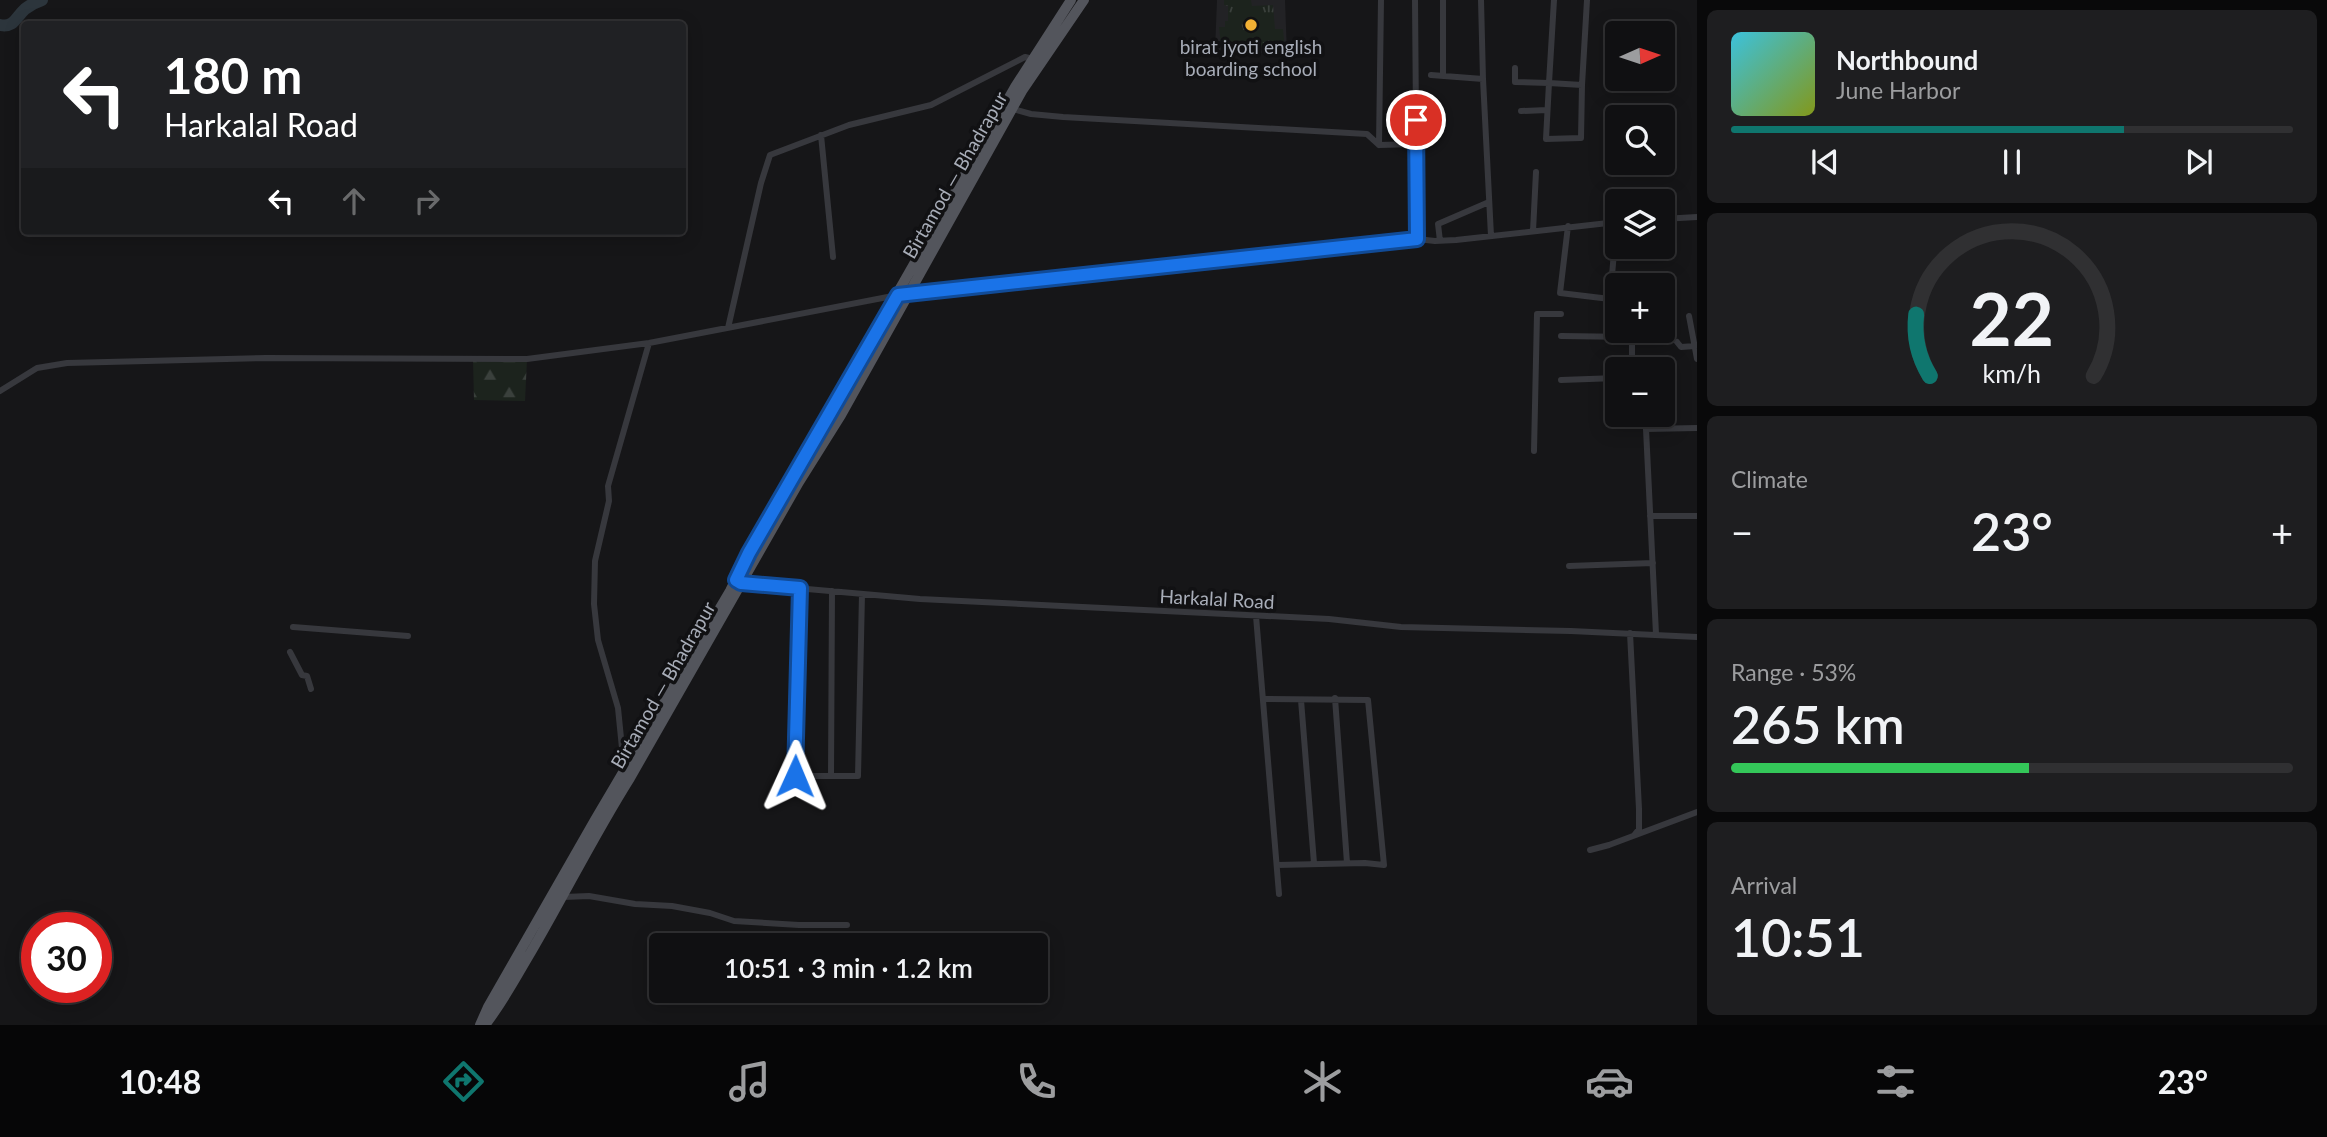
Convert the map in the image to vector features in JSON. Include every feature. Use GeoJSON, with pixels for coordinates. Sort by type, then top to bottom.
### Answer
{"type":"FeatureCollection","features":[{"type":"Feature","properties":{"kind":"main road","name":"Birtamod — Bhadrapur"},"geometry":{"type":"LineString","coordinates":[[903,294],[1013,109],[1072,0]]}},
{"type":"Feature","properties":{"kind":"main road","name":"Birtamod — Bhadrapur"},"geometry":{"type":"LineString","coordinates":[[483,1025],[495,995],[627,775],[796,480],[841,415],[1015,86],[1033,59],[1084,0]]}},
{"type":"Feature","properties":{"kind":"main road","name":"Birtamod — Bhadrapur"},"geometry":{"type":"LineString","coordinates":[[483,1025],[500,1006],[564,898],[627,775]]}},
{"type":"Feature","properties":{"kind":"street"},"geometry":{"type":"LineString","coordinates":[[1379,145],[1381,0]]}},
{"type":"Feature","properties":{"kind":"street"},"geometry":{"type":"LineString","coordinates":[[1415,0],[1417,239]]}},
{"type":"Feature","properties":{"kind":"street"},"geometry":{"type":"LineString","coordinates":[[1443,0],[1443,76]]}},
{"type":"Feature","properties":{"kind":"street"},"geometry":{"type":"LineString","coordinates":[[1481,0],[1491,236]]}},
{"type":"Feature","properties":{"kind":"street"},"geometry":{"type":"LineString","coordinates":[[1553,0],[1546,139],[1581,138],[1587,0]]}},
{"type":"Feature","properties":{"kind":"street"},"geometry":{"type":"LineString","coordinates":[[728,328],[768,159],[774,152],[873,118],[931,104],[1024,57],[1033,59]]}},
{"type":"Feature","properties":{"kind":"street"},"geometry":{"type":"LineString","coordinates":[[1515,68],[1515,82],[1582,85]]}},
{"type":"Feature","properties":{"kind":"street"},"geometry":{"type":"LineString","coordinates":[[1431,75],[1483,79]]}},
{"type":"Feature","properties":{"kind":"street"},"geometry":{"type":"LineString","coordinates":[[1013,109],[1063,117],[1367,134],[1379,145],[1416,144]]}},
{"type":"Feature","properties":{"kind":"street"},"geometry":{"type":"LineString","coordinates":[[1521,111],[1547,110]]}},
{"type":"Feature","properties":{"kind":"street"},"geometry":{"type":"LineString","coordinates":[[821,135],[833,257]]}},
{"type":"Feature","properties":{"kind":"street"},"geometry":{"type":"LineString","coordinates":[[1533,231],[1536,172]]}},
{"type":"Feature","properties":{"kind":"street"},"geometry":{"type":"LineString","coordinates":[[1440,241],[1438,224],[1489,202]]}},
{"type":"Feature","properties":{"kind":"street"},"geometry":{"type":"LineString","coordinates":[[1675,218],[1697,217]]}},
{"type":"Feature","properties":{"kind":"street"},"geometry":{"type":"LineString","coordinates":[[0,391],[37,368],[67,363],[266,358],[527,359],[649,344],[903,294],[1417,239],[1440,241],[1605,223]]}},
{"type":"Feature","properties":{"kind":"street"},"geometry":{"type":"LineString","coordinates":[[1568,226],[1560,293],[1605,299]]}},
{"type":"Feature","properties":{"kind":"street"},"geometry":{"type":"LineString","coordinates":[[1534,451],[1537,314],[1561,314]]}},
{"type":"Feature","properties":{"kind":"street"},"geometry":{"type":"LineString","coordinates":[[1689,316],[1697,359]]}},
{"type":"Feature","properties":{"kind":"street"},"geometry":{"type":"LineString","coordinates":[[1561,336],[1632,337],[1632,357]]}},
{"type":"Feature","properties":{"kind":"street"},"geometry":{"type":"LineString","coordinates":[[1677,342],[1681,347],[1695,346]]}},
{"type":"Feature","properties":{"kind":"street"},"geometry":{"type":"LineString","coordinates":[[627,775],[618,708],[596,626],[593,588],[595,561],[609,501],[608,486],[649,344]]}},
{"type":"Feature","properties":{"kind":"street"},"geometry":{"type":"LineString","coordinates":[[1560,380],[1605,378]]}},
{"type":"Feature","properties":{"kind":"street"},"geometry":{"type":"LineString","coordinates":[[1656,634],[1646,429],[1697,428]]}},
{"type":"Feature","properties":{"kind":"street"},"geometry":{"type":"LineString","coordinates":[[1650,516],[1697,516]]}},
{"type":"Feature","properties":{"kind":"street"},"geometry":{"type":"LineString","coordinates":[[1569,566],[1653,563]]}},
{"type":"Feature","properties":{"kind":"street","name":"Harkalal Road"},"geometry":{"type":"LineString","coordinates":[[738,582],[981,603],[1329,619],[1401,627],[1697,637]]}},
{"type":"Feature","properties":{"kind":"street"},"geometry":{"type":"LineString","coordinates":[[800,588],[795,776],[858,776],[862,594]]}},
{"type":"Feature","properties":{"kind":"street"},"geometry":{"type":"LineString","coordinates":[[831,776],[832,591]]}},
{"type":"Feature","properties":{"kind":"street"},"geometry":{"type":"LineString","coordinates":[[1256,616],[1279,894]]}},
{"type":"Feature","properties":{"kind":"street"},"geometry":{"type":"LineString","coordinates":[[293,626],[408,636]]}},
{"type":"Feature","properties":{"kind":"street"},"geometry":{"type":"LineString","coordinates":[[1630,633],[1639,809],[1639,829],[1635,834]]}},
{"type":"Feature","properties":{"kind":"street"},"geometry":{"type":"LineString","coordinates":[[290,652],[302,674],[307,676],[311,689]]}},
{"type":"Feature","properties":{"kind":"street"},"geometry":{"type":"LineString","coordinates":[[1335,698],[1347,863]]}},
{"type":"Feature","properties":{"kind":"street"},"geometry":{"type":"LineString","coordinates":[[1263,699],[1368,700],[1382,832],[1384,865],[1277,865]]}},
{"type":"Feature","properties":{"kind":"street"},"geometry":{"type":"LineString","coordinates":[[1301,700],[1314,863]]}},
{"type":"Feature","properties":{"kind":"street"},"geometry":{"type":"LineString","coordinates":[[1590,850],[1697,812]]}},
{"type":"Feature","properties":{"kind":"street"},"geometry":{"type":"LineString","coordinates":[[564,898],[589,897],[672,906],[710,913],[734,921],[847,925]]}},
{"type":"Feature","properties":{"kind":"shaded area","name":"birat jyoti english boarding school"},"geometry":{"type":"Polygon","coordinates":[[[1217,0],[1285,0],[1287,54],[1215,50],[1217,0]]]}},
{"type":"Feature","properties":{"kind":"green space","name":"birat jyoti english boarding school"},"geometry":{"type":"Polygon","coordinates":[[[1224,0],[1251,0],[1252,6],[1273,5],[1275,29],[1283,29],[1285,49],[1221,46],[1219,27],[1225,27],[1225,21],[1228,21],[1228,6],[1224,5],[1224,0]]]}},
{"type":"Feature","properties":{"kind":"green space"},"geometry":{"type":"Polygon","coordinates":[[[473,359],[527,359],[525,401],[474,400],[473,359]]]}},
{"type":"Feature","properties":{"kind":"waterway"},"geometry":{"type":"LineString","coordinates":[[0,25],[9,25],[25,9],[42,0]]}},
{"type":"Feature","properties":{"kind":"place","name":"birat jyoti english boarding school"},"geometry":{"type":"Point","coordinates":[1251,25]}},
{"type":"Feature","properties":{"kind":"route"},"geometry":{"type":"LineString","coordinates":[[795,776],[800,588],[741,583],[736,580],[898,295],[1417,239],[1416,120]]}}]}
